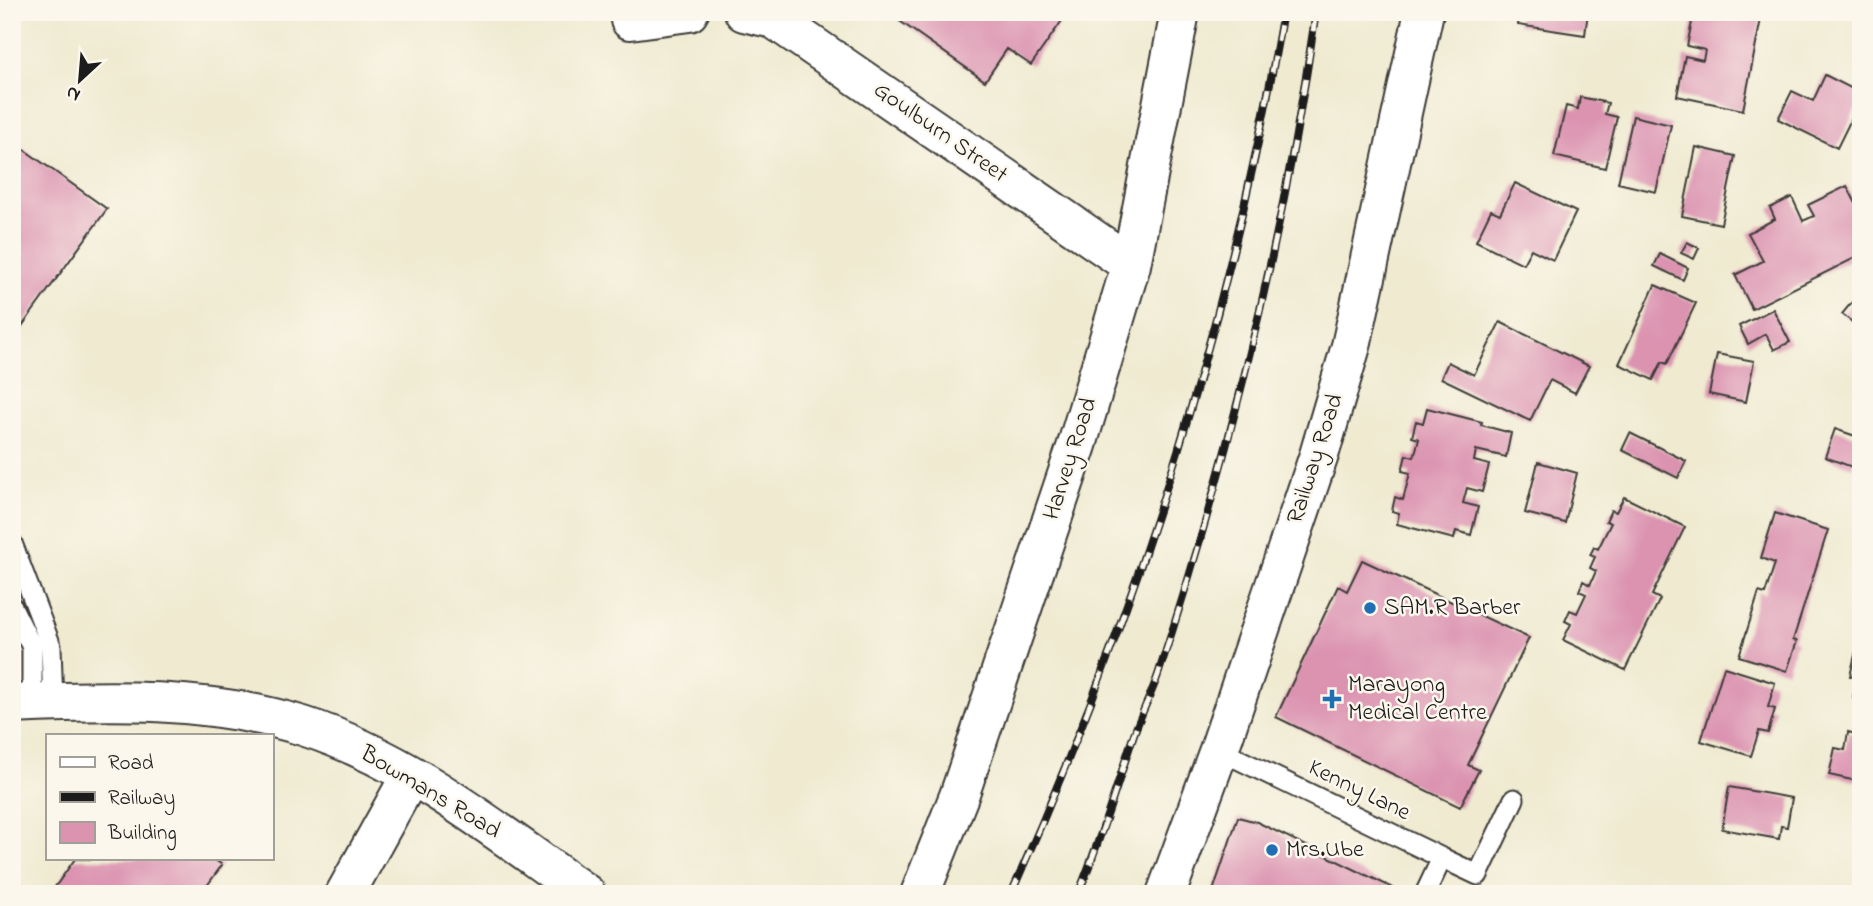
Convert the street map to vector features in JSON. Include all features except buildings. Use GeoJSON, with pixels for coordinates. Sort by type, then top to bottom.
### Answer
{"type":"FeatureCollection","features":[{"type":"Feature","properties":{"kind":"street"},"geometry":{"type":"LineString","coordinates":[[630,20],[689,12]]}},
{"type":"Feature","properties":{"kind":"street","name":"Goulburn Street"},"geometry":{"type":"LineString","coordinates":[[744,12],[774,19],[1131,265]]}},
{"type":"Feature","properties":{"kind":"street","name":"Harvey Road"},"geometry":{"type":"LineString","coordinates":[[920,894],[977,744],[1076,445],[1131,265],[1181,12]]}},
{"type":"Feature","properties":{"kind":"street","name":"Railway Road"},"geometry":{"type":"LineString","coordinates":[[1166,894],[1219,750],[1319,454],[1351,346],[1424,12]]}},
{"type":"Feature","properties":{"kind":"street","name":"Bowmans Road"},"geometry":{"type":"LineString","coordinates":[[32,704],[182,702],[244,711],[304,726],[411,775],[586,894]]}},
{"type":"Feature","properties":{"kind":"street"},"geometry":{"type":"LineString","coordinates":[[345,894],[411,775]]}},
{"type":"Feature","properties":{"kind":"lane"},"geometry":{"type":"LineString","coordinates":[[12,542],[51,646],[32,704]]}},
{"type":"Feature","properties":{"kind":"lane"},"geometry":{"type":"LineString","coordinates":[[12,607],[32,647],[32,704]]}},
{"type":"Feature","properties":{"kind":"lane","name":"Kenny Lane"},"geometry":{"type":"LineString","coordinates":[[1219,750],[1478,875],[1514,799]]}},
{"type":"Feature","properties":{"kind":"lane"},"geometry":{"type":"LineString","coordinates":[[1425,894],[1442,858]]}},
{"type":"Feature","properties":{"kind":"railway"},"geometry":{"type":"LineString","coordinates":[[1011,894],[1057,788],[1099,680],[1175,461],[1236,238],[1262,126],[1283,12]]}},
{"type":"Feature","properties":{"kind":"railway"},"geometry":{"type":"LineString","coordinates":[[1078,894],[1101,835],[1134,734],[1158,675],[1208,512],[1270,264],[1303,97],[1316,12]]}},
{"type":"Feature","properties":{"kind":"place","name":"SAM.R Barber"},"geometry":{"type":"Point","coordinates":[1370,608]}},
{"type":"Feature","properties":{"kind":"place","name":"Marayong Medical Centre"},"geometry":{"type":"Point","coordinates":[1332,699]}},
{"type":"Feature","properties":{"kind":"place","name":"Mrs.Ube"},"geometry":{"type":"Point","coordinates":[1272,850]}}]}
